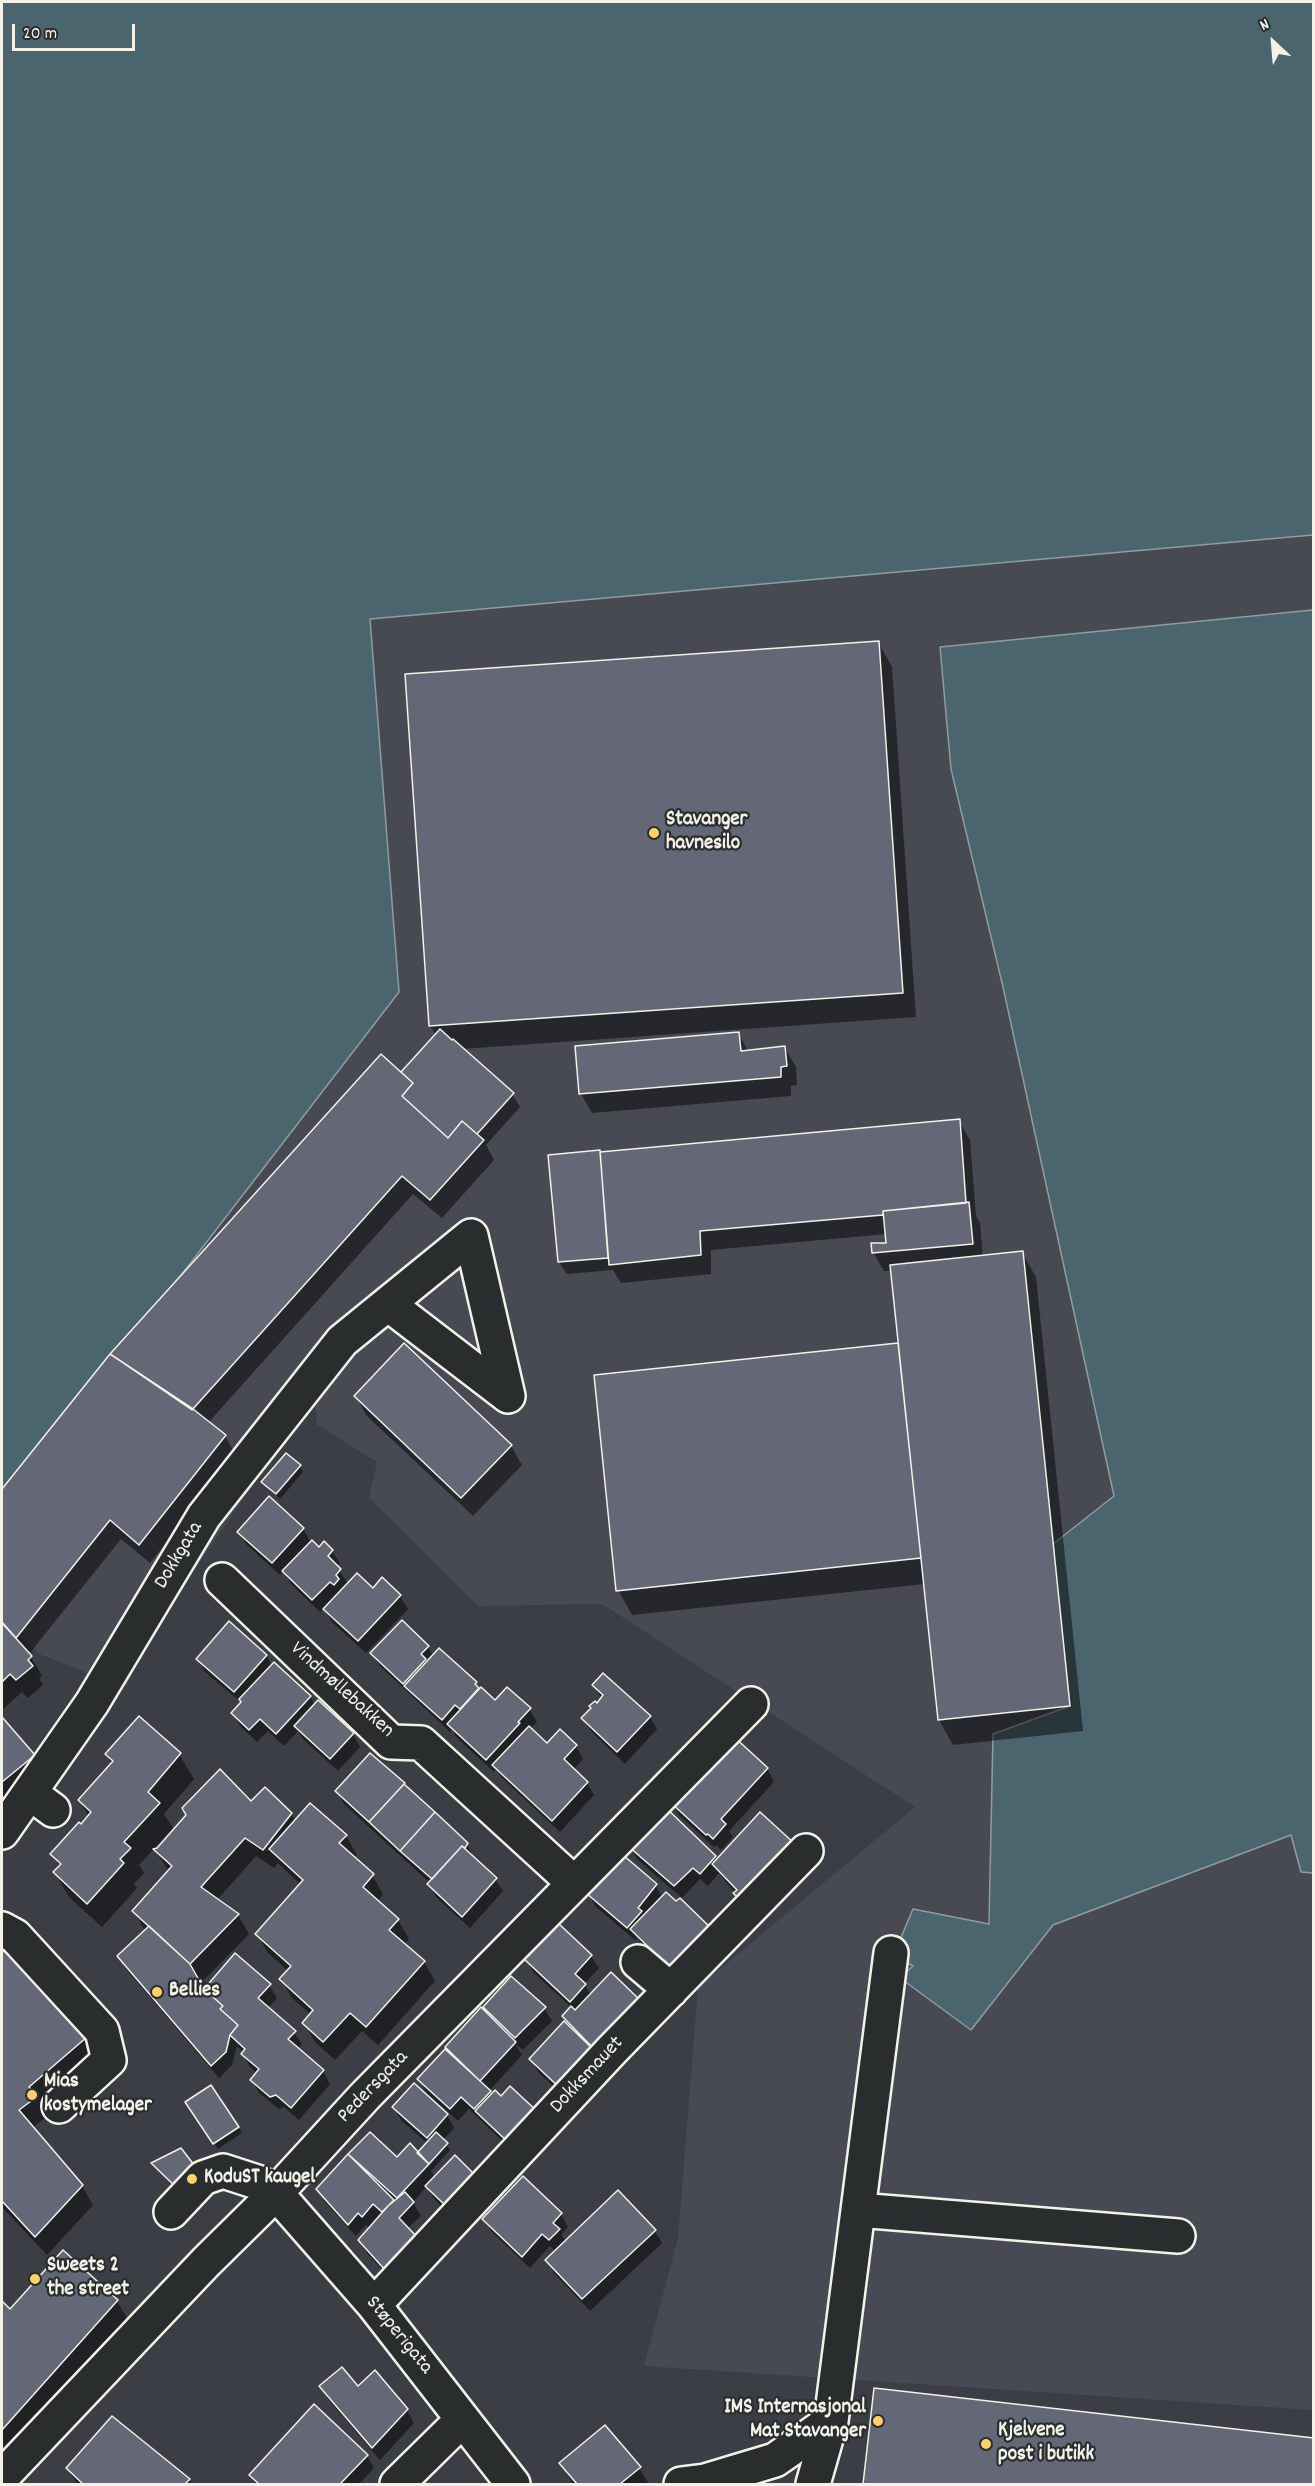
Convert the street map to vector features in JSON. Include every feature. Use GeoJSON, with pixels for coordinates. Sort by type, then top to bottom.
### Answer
{"type":"FeatureCollection","features":[{"type":"Feature","properties":{"kind":"street","name":"Dokkgata"},"geometry":{"type":"LineString","coordinates":[[2,1832],[41,1802],[92,1703],[204,1516],[342,1341],[471,1236],[508,1396],[388,1304]]}},
{"type":"Feature","properties":{"kind":"street","name":"Vindmøllebakken"},"geometry":{"type":"LineString","coordinates":[[222,1580],[391,1742],[421,1743],[574,1883]]}},
{"type":"Feature","properties":{"kind":"street","name":"Pedersgata"},"geometry":{"type":"LineString","coordinates":[[2,2477],[206,2262],[276,2193],[365,2096],[751,1704]]}},
{"type":"Feature","properties":{"kind":"street","name":"Dokksmauet"},"geometry":{"type":"LineString","coordinates":[[374,2305],[671,1990],[806,1851]]}},
{"type":"Feature","properties":{"kind":"street"},"geometry":{"type":"LineString","coordinates":[[2,1929],[15,1936],[102,2031],[109,2061],[59,2106]]}},
{"type":"Feature","properties":{"kind":"street"},"geometry":{"type":"LineString","coordinates":[[813,2484],[831,2421],[891,1953]]}},
{"type":"Feature","properties":{"kind":"street"},"geometry":{"type":"LineString","coordinates":[[638,1962],[671,1990]]}},
{"type":"Feature","properties":{"kind":"street"},"geometry":{"type":"LineString","coordinates":[[171,2212],[203,2178],[223,2171],[260,2183],[276,2193]]}},
{"type":"Feature","properties":{"kind":"street","name":"Støperigata"},"geometry":{"type":"LineString","coordinates":[[276,2193],[374,2305],[513,2484]]}},
{"type":"Feature","properties":{"kind":"street"},"geometry":{"type":"LineString","coordinates":[[858,2210],[1178,2236]]}},
{"type":"Feature","properties":{"kind":"street"},"geometry":{"type":"LineString","coordinates":[[397,2484],[462,2420]]}},
{"type":"Feature","properties":{"kind":"street"},"geometry":{"type":"LineString","coordinates":[[681,2484],[705,2481],[775,2460],[831,2421]]}},
{"type":"Feature","properties":{"kind":"shaded area"},"geometry":{"type":"Polygon","coordinates":[[[1313,535],[1313,610],[940,647],[951,769],[1003,987],[1114,1496],[1053,1544],[1070,1706],[993,1734],[989,1924],[913,1909],[913,1966],[900,1978],[971,2030],[1053,1925],[1291,1835],[1301,1872],[1314,1873],[1313,2410],[644,2366],[678,2238],[698,1987],[915,1807],[602,1604],[478,1606],[369,1498],[377,1462],[316,1424],[317,1412],[313,1402],[301,1414],[144,1644],[127,1686],[39,1654],[2,1619],[2,1508],[399,992],[370,619],[1313,535]]]}},
{"type":"Feature","properties":{"kind":"water"},"geometry":{"type":"Polygon","coordinates":[[[2,2],[1313,2],[1313,535],[370,619],[399,992],[2,1508],[2,2]]]}},
{"type":"Feature","properties":{"kind":"water"},"geometry":{"type":"Polygon","coordinates":[[[1313,610],[1313,1873],[1301,1872],[1291,1835],[1053,1925],[971,2030],[900,1978],[913,1966],[894,1954],[913,1909],[989,1924],[993,1734],[1070,1706],[1053,1544],[1114,1496],[1003,987],[951,769],[940,647],[1313,610]]]}},
{"type":"Feature","properties":{"kind":"building","name":"Stavanger havnesilo"},"geometry":{"type":"Polygon","coordinates":[[[879,641],[903,993],[429,1026],[405,674],[879,641]]]}},
{"type":"Feature","properties":{"kind":"building"},"geometry":{"type":"Polygon","coordinates":[[[440,1029],[514,1093],[477,1134],[462,1121],[448,1138],[402,1096],[413,1083],[401,1072],[440,1029]]]}},
{"type":"Feature","properties":{"kind":"building"},"geometry":{"type":"Polygon","coordinates":[[[739,1032],[741,1051],[785,1046],[787,1066],[781,1067],[781,1077],[579,1094],[575,1046],[739,1032]]]}},
{"type":"Feature","properties":{"kind":"building"},"geometry":{"type":"Polygon","coordinates":[[[381,1054],[413,1083],[402,1096],[448,1138],[462,1121],[484,1140],[430,1200],[402,1176],[192,1410],[110,1354],[381,1054]]]}},
{"type":"Feature","properties":{"kind":"building"},"geometry":{"type":"Polygon","coordinates":[[[960,1119],[966,1203],[883,1211],[883,1215],[700,1231],[701,1255],[609,1265],[600,1152],[960,1119]]]}},
{"type":"Feature","properties":{"kind":"building"},"geometry":{"type":"Polygon","coordinates":[[[600,1150],[608,1258],[558,1262],[548,1155],[600,1150]]]}},
{"type":"Feature","properties":{"kind":"building"},"geometry":{"type":"Polygon","coordinates":[[[969,1202],[973,1244],[872,1253],[871,1243],[886,1243],[883,1211],[969,1202]]]}},
{"type":"Feature","properties":{"kind":"building"},"geometry":{"type":"Polygon","coordinates":[[[1023,1251],[1070,1706],[938,1720],[890,1265],[1023,1251]]]}},
{"type":"Feature","properties":{"kind":"building"},"geometry":{"type":"Polygon","coordinates":[[[404,1343],[512,1445],[461,1498],[354,1396],[404,1343]]]}},
{"type":"Feature","properties":{"kind":"building"},"geometry":{"type":"Polygon","coordinates":[[[898,1343],[921,1558],[616,1591],[594,1375],[898,1343]]]}},
{"type":"Feature","properties":{"kind":"building"},"geometry":{"type":"Polygon","coordinates":[[[110,1354],[193,1409],[226,1435],[139,1545],[110,1520],[16,1638],[2,1622],[2,1489],[110,1354]]]}},
{"type":"Feature","properties":{"kind":"building"},"geometry":{"type":"Polygon","coordinates":[[[286,1453],[301,1465],[276,1494],[261,1482],[286,1453]]]}},
{"type":"Feature","properties":{"kind":"building"},"geometry":{"type":"Polygon","coordinates":[[[269,1496],[304,1528],[272,1563],[237,1532],[269,1496]]]}},
{"type":"Feature","properties":{"kind":"building"},"geometry":{"type":"Polygon","coordinates":[[[312,1540],[319,1547],[324,1541],[333,1550],[328,1556],[341,1569],[336,1575],[339,1579],[334,1585],[330,1582],[312,1600],[282,1571],[312,1540]]]}},
{"type":"Feature","properties":{"kind":"building"},"geometry":{"type":"Polygon","coordinates":[[[357,1573],[373,1588],[382,1577],[401,1595],[358,1641],[323,1609],[357,1573]]]}},
{"type":"Feature","properties":{"kind":"building"},"geometry":{"type":"Polygon","coordinates":[[[402,1620],[429,1646],[421,1654],[426,1659],[403,1684],[370,1653],[402,1620]]]}},
{"type":"Feature","properties":{"kind":"building"},"geometry":{"type":"Polygon","coordinates":[[[229,1621],[267,1655],[234,1692],[196,1659],[229,1621]]]}},
{"type":"Feature","properties":{"kind":"building"},"geometry":{"type":"Polygon","coordinates":[[[2,1623],[32,1656],[28,1660],[33,1666],[16,1680],[10,1674],[2,1682],[2,1623]]]}},
{"type":"Feature","properties":{"kind":"building"},"geometry":{"type":"Polygon","coordinates":[[[439,1648],[477,1682],[475,1684],[479,1688],[460,1709],[455,1705],[442,1720],[404,1686],[439,1648]]]}},
{"type":"Feature","properties":{"kind":"building"},"geometry":{"type":"Polygon","coordinates":[[[274,1662],[311,1696],[276,1734],[260,1719],[249,1730],[231,1713],[241,1702],[239,1699],[274,1662]]]}},
{"type":"Feature","properties":{"kind":"building"},"geometry":{"type":"Polygon","coordinates":[[[603,1673],[651,1716],[617,1752],[581,1718],[591,1708],[589,1706],[595,1701],[597,1703],[603,1695],[592,1685],[603,1673]]]}},
{"type":"Feature","properties":{"kind":"building"},"geometry":{"type":"Polygon","coordinates":[[[481,1687],[495,1700],[507,1687],[531,1708],[486,1760],[447,1724],[481,1687]]]}},
{"type":"Feature","properties":{"kind":"building"},"geometry":{"type":"Polygon","coordinates":[[[318,1700],[354,1733],[330,1759],[294,1726],[318,1700]]]}},
{"type":"Feature","properties":{"kind":"building"},"geometry":{"type":"Polygon","coordinates":[[[139,1716],[181,1753],[148,1792],[160,1803],[124,1842],[131,1848],[120,1859],[124,1863],[87,1904],[53,1872],[61,1864],[50,1854],[91,1812],[78,1800],[113,1761],[105,1754],[139,1716]]]}},
{"type":"Feature","properties":{"kind":"building"},"geometry":{"type":"Polygon","coordinates":[[[2,1717],[35,1755],[2,1782],[2,1717]]]}},
{"type":"Feature","properties":{"kind":"building"},"geometry":{"type":"Polygon","coordinates":[[[529,1726],[547,1743],[560,1729],[577,1745],[564,1759],[588,1782],[552,1821],[492,1765],[529,1726]]]}},
{"type":"Feature","properties":{"kind":"building"},"geometry":{"type":"Polygon","coordinates":[[[732,1735],[768,1768],[721,1819],[726,1824],[713,1839],[670,1802],[732,1735]]]}},
{"type":"Feature","properties":{"kind":"building"},"geometry":{"type":"Polygon","coordinates":[[[370,1753],[405,1783],[369,1822],[335,1791],[370,1753]]]}},
{"type":"Feature","properties":{"kind":"building"},"geometry":{"type":"Polygon","coordinates":[[[220,1769],[251,1801],[265,1787],[292,1813],[263,1850],[245,1838],[201,1887],[239,1914],[190,1964],[132,1911],[172,1866],[153,1849],[157,1848],[186,1815],[182,1808],[220,1769]]]}},
{"type":"Feature","properties":{"kind":"building"},"geometry":{"type":"Polygon","coordinates":[[[404,1784],[435,1812],[400,1851],[369,1822],[404,1784]]]}},
{"type":"Feature","properties":{"kind":"building"},"geometry":{"type":"Polygon","coordinates":[[[310,1803],[347,1835],[339,1843],[374,1874],[363,1887],[399,1919],[389,1930],[425,1961],[366,2027],[350,2013],[323,2042],[302,2023],[313,2010],[279,1979],[291,1966],[255,1934],[303,1880],[269,1849],[310,1803]]]}},
{"type":"Feature","properties":{"kind":"building"},"geometry":{"type":"Polygon","coordinates":[[[664,1806],[716,1856],[700,1874],[693,1868],[674,1886],[628,1846],[664,1806]]]}},
{"type":"Feature","properties":{"kind":"building"},"geometry":{"type":"Polygon","coordinates":[[[435,1812],[468,1843],[465,1848],[462,1846],[432,1879],[400,1851],[435,1812]]]}},
{"type":"Feature","properties":{"kind":"building"},"geometry":{"type":"Polygon","coordinates":[[[760,1812],[795,1844],[739,1899],[733,1893],[737,1890],[712,1864],[760,1812]]]}},
{"type":"Feature","properties":{"kind":"building"},"geometry":{"type":"Polygon","coordinates":[[[462,1846],[497,1878],[462,1917],[427,1884],[462,1846]]]}},
{"type":"Feature","properties":{"kind":"building"},"geometry":{"type":"Polygon","coordinates":[[[623,1855],[657,1884],[638,1908],[642,1911],[627,1928],[586,1893],[623,1855]]]}},
{"type":"Feature","properties":{"kind":"building"},"geometry":{"type":"Polygon","coordinates":[[[666,1892],[676,1901],[680,1898],[715,1932],[675,1973],[630,1929],[666,1892]]]}},
{"type":"Feature","properties":{"kind":"building"},"geometry":{"type":"Polygon","coordinates":[[[558,1923],[592,1955],[575,1974],[586,1984],[570,2002],[524,1959],[558,1923]]]}},
{"type":"Feature","properties":{"kind":"building"},"geometry":{"type":"Polygon","coordinates":[[[149,1926],[190,1964],[204,1989],[223,2006],[220,2009],[238,2025],[230,2035],[226,2052],[211,2066],[117,1956],[149,1926]]]}},
{"type":"Feature","properties":{"kind":"building"},"geometry":{"type":"Polygon","coordinates":[[[13,1948],[87,2037],[29,2087],[38,2096],[19,2110],[83,2185],[35,2237],[2,2201],[2,1952],[13,1948]]]}},
{"type":"Feature","properties":{"kind":"building"},"geometry":{"type":"Polygon","coordinates":[[[235,1953],[271,1984],[258,1998],[296,2031],[288,2039],[324,2070],[291,2108],[276,2095],[270,2097],[250,2080],[259,2069],[241,2054],[245,2049],[230,2035],[238,2025],[220,2009],[223,2006],[204,1989],[235,1953]]]}},
{"type":"Feature","properties":{"kind":"building"},"geometry":{"type":"Polygon","coordinates":[[[611,1972],[643,2003],[597,2052],[562,2016],[571,2006],[575,2010],[611,1972]]]}},
{"type":"Feature","properties":{"kind":"building"},"geometry":{"type":"Polygon","coordinates":[[[511,1976],[546,2007],[515,2038],[483,2007],[511,1976]]]}},
{"type":"Feature","properties":{"kind":"building"},"geometry":{"type":"Polygon","coordinates":[[[481,2007],[516,2042],[480,2081],[445,2047],[481,2007]]]}},
{"type":"Feature","properties":{"kind":"building"},"geometry":{"type":"Polygon","coordinates":[[[564,2021],[597,2053],[563,2091],[529,2059],[564,2021]]]}},
{"type":"Feature","properties":{"kind":"building"},"geometry":{"type":"Polygon","coordinates":[[[445,2049],[491,2091],[474,2109],[461,2097],[450,2109],[417,2079],[445,2049]]]}},
{"type":"Feature","properties":{"kind":"building"},"geometry":{"type":"Polygon","coordinates":[[[414,2083],[448,2114],[427,2138],[392,2107],[414,2083]]]}},
{"type":"Feature","properties":{"kind":"building"},"geometry":{"type":"Polygon","coordinates":[[[211,2085],[239,2127],[213,2144],[185,2102],[211,2085]]]}},
{"type":"Feature","properties":{"kind":"building"},"geometry":{"type":"Polygon","coordinates":[[[510,2086],[539,2113],[510,2144],[475,2111],[495,2090],[501,2096],[510,2086]]]}},
{"type":"Feature","properties":{"kind":"building"},"geometry":{"type":"Polygon","coordinates":[[[370,2132],[397,2157],[410,2143],[429,2164],[397,2198],[348,2154],[370,2132]]]}},
{"type":"Feature","properties":{"kind":"building"},"geometry":{"type":"Polygon","coordinates":[[[436,2132],[448,2143],[429,2164],[417,2153],[436,2132]]]}},
{"type":"Feature","properties":{"kind":"building"},"geometry":{"type":"Polygon","coordinates":[[[181,2148],[198,2170],[179,2190],[151,2163],[181,2148]]]}},
{"type":"Feature","properties":{"kind":"building"},"geometry":{"type":"Polygon","coordinates":[[[348,2154],[394,2200],[382,2212],[373,2204],[362,2217],[358,2213],[348,2225],[316,2189],[348,2154]]]}},
{"type":"Feature","properties":{"kind":"building"},"geometry":{"type":"Polygon","coordinates":[[[455,2155],[477,2177],[448,2208],[425,2186],[455,2155]]]}},
{"type":"Feature","properties":{"kind":"building"},"geometry":{"type":"Polygon","coordinates":[[[523,2176],[562,2213],[553,2223],[560,2229],[549,2240],[542,2234],[522,2257],[482,2219],[523,2176]]]}},
{"type":"Feature","properties":{"kind":"building"},"geometry":{"type":"Polygon","coordinates":[[[618,2190],[656,2230],[582,2299],[545,2260],[618,2190]]]}},
{"type":"Feature","properties":{"kind":"building"},"geometry":{"type":"Polygon","coordinates":[[[405,2192],[414,2202],[399,2218],[417,2237],[386,2271],[358,2240],[388,2206],[405,2192]]]}},
{"type":"Feature","properties":{"kind":"building"},"geometry":{"type":"Polygon","coordinates":[[[63,2250],[118,2300],[2,2430],[2,2301],[10,2309],[63,2250]]]}},
{"type":"Feature","properties":{"kind":"building"},"geometry":{"type":"Polygon","coordinates":[[[342,2367],[358,2386],[375,2370],[408,2409],[372,2448],[319,2386],[342,2367]]]}},
{"type":"Feature","properties":{"kind":"building"},"geometry":{"type":"Polygon","coordinates":[[[874,2388],[1314,2438],[1314,2484],[863,2484],[874,2388]]]}},
{"type":"Feature","properties":{"kind":"building"},"geometry":{"type":"Polygon","coordinates":[[[314,2404],[368,2455],[340,2484],[259,2484],[249,2475],[314,2404]]]}},
{"type":"Feature","properties":{"kind":"building"},"geometry":{"type":"Polygon","coordinates":[[[112,2416],[190,2479],[185,2484],[83,2484],[66,2468],[112,2416]]]}},
{"type":"Feature","properties":{"kind":"building"},"geometry":{"type":"Polygon","coordinates":[[[605,2425],[641,2467],[620,2484],[577,2484],[559,2463],[605,2425]]]}},
{"type":"Feature","properties":{"kind":"place","name":"Stavanger havnesilo"},"geometry":{"type":"Point","coordinates":[654,833]}},
{"type":"Feature","properties":{"kind":"place","name":"Bellies"},"geometry":{"type":"Point","coordinates":[157,1992]}},
{"type":"Feature","properties":{"kind":"place","name":"Mias kostymelager"},"geometry":{"type":"Point","coordinates":[32,2095]}},
{"type":"Feature","properties":{"kind":"place","name":"KoduST kaugel"},"geometry":{"type":"Point","coordinates":[192,2179]}},
{"type":"Feature","properties":{"kind":"place","name":"Sweets 2 the street"},"geometry":{"type":"Point","coordinates":[35,2279]}},
{"type":"Feature","properties":{"kind":"place","name":"IMS Internasjonal Mat Stavanger"},"geometry":{"type":"Point","coordinates":[878,2421]}},
{"type":"Feature","properties":{"kind":"place","name":"Kjelvene post i butikk"},"geometry":{"type":"Point","coordinates":[986,2444]}}]}
